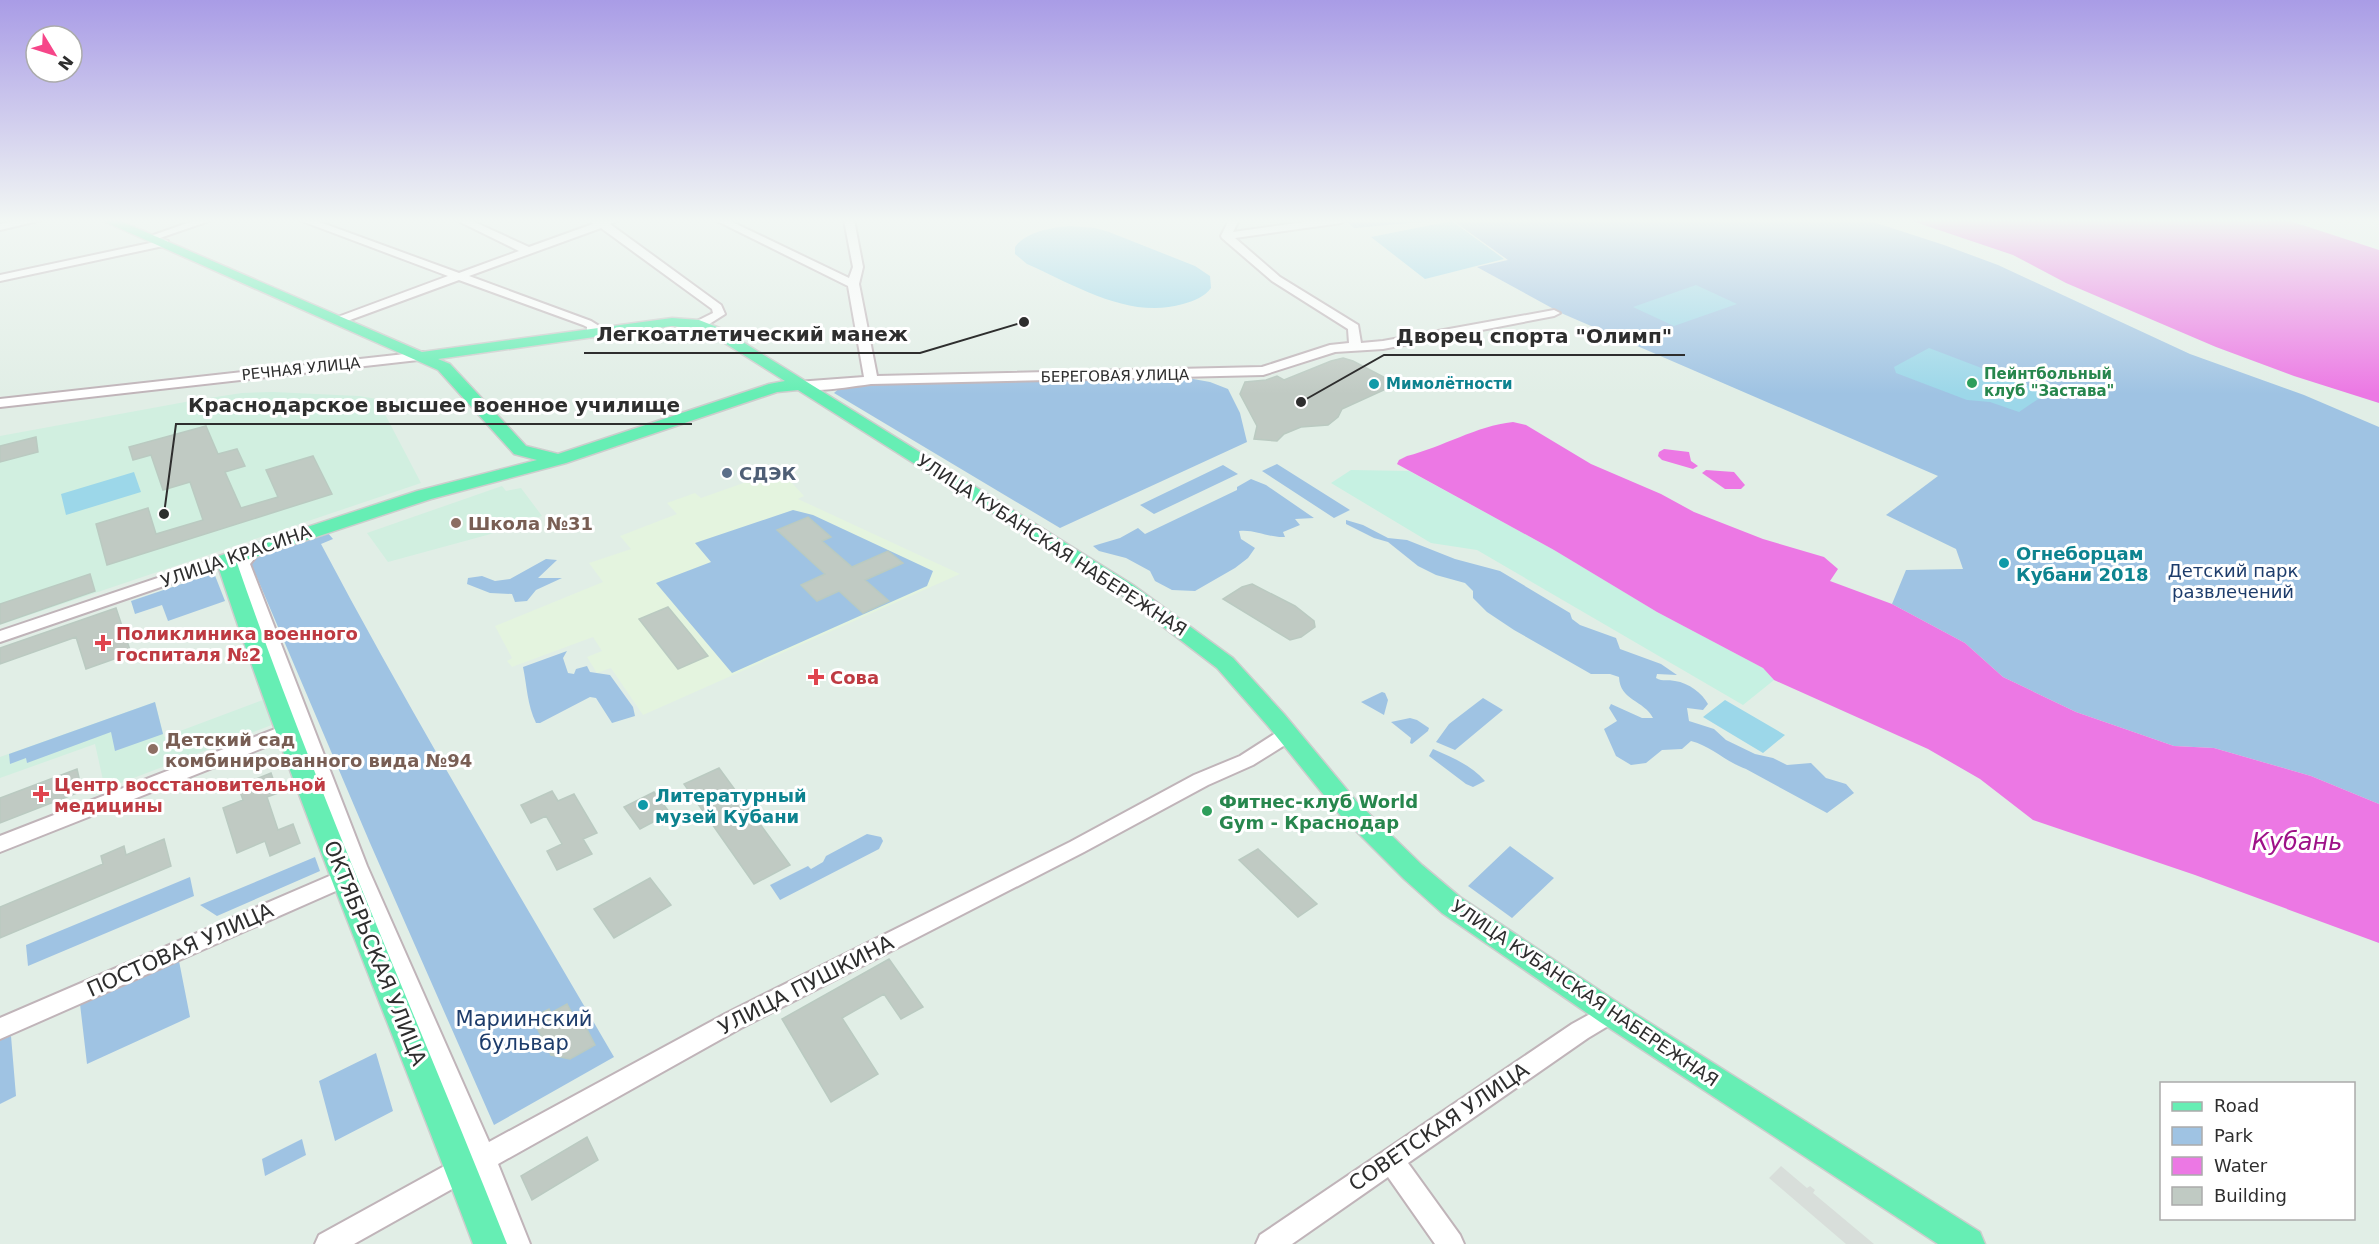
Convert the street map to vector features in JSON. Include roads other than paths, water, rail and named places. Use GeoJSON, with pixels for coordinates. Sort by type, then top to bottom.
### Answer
{"type":"FeatureCollection","features":[{"type":"Feature","properties":{"kind":"main road"},"geometry":{"type":"LineString","coordinates":[[244,278],[444,367],[520,450],[560,459]]}},
{"type":"Feature","properties":{"kind":"main road"},"geometry":{"type":"LineString","coordinates":[[423,356],[482,346],[672,322],[699,325]]}},
{"type":"Feature","properties":{"kind":"main road","name":"УЛИЦА КУБАНСКАЯ НАБЕРЕЖНАЯ"},"geometry":{"type":"LineString","coordinates":[[699,325],[717,332],[802,385],[1126,589],[1165,616],[1225,663],[1287,733],[1348,809],[1451,905],[1611,1013],[1968,1244]]}},
{"type":"Feature","properties":{"kind":"main road"},"geometry":{"type":"LineString","coordinates":[[444,367],[446,361],[455,354],[482,346]]}},
{"type":"Feature","properties":{"kind":"main road","name":"УЛИЦА КРАСИНА"},"geometry":{"type":"LineString","coordinates":[[226,560],[254,549],[474,480],[497,477],[560,459],[775,387],[802,385]]}},
{"type":"Feature","properties":{"kind":"main road","name":"УЛИЦА КРАСИНА"},"geometry":{"type":"LineString","coordinates":[[474,480],[508,462],[520,450]]}},
{"type":"Feature","properties":{"kind":"main road","name":"ОКТЯБРЬСКАЯ УЛИЦА"},"geometry":{"type":"LineString","coordinates":[[226,560],[295,728],[350,872],[472,1164],[490,1244]]}},
{"type":"Feature","properties":{"kind":"street"},"geometry":{"type":"LineString","coordinates":[[339,320],[450,278]]}},
{"type":"Feature","properties":{"kind":"street"},"geometry":{"type":"LineString","coordinates":[[461,278],[588,323],[592,326],[591,333]]}},
{"type":"Feature","properties":{"kind":"street"},"geometry":{"type":"LineString","coordinates":[[679,278],[717,307],[719,314],[699,325]]}},
{"type":"Feature","properties":{"kind":"street"},"geometry":{"type":"LineString","coordinates":[[841,278],[853,284]]}},
{"type":"Feature","properties":{"kind":"street"},"geometry":{"type":"LineString","coordinates":[[855,278],[853,284],[871,380]]}},
{"type":"Feature","properties":{"kind":"street"},"geometry":{"type":"LineString","coordinates":[[1275,278],[1354,328],[1355,347]]}},
{"type":"Feature","properties":{"kind":"street","name":"БЕРЕГОВАЯ УЛИЦА"},"geometry":{"type":"LineString","coordinates":[[802,385],[821,386],[871,380],[1245,373],[1263,371],[1334,348],[1383,345],[1554,313]]}},
{"type":"Feature","properties":{"kind":"street","name":"РЕЧНАЯ УЛИЦА"},"geometry":{"type":"LineString","coordinates":[[0,403],[423,356]]}},
{"type":"Feature","properties":{"kind":"street","name":"ОКТЯБРЬСКАЯ УЛИЦА"},"geometry":{"type":"LineString","coordinates":[[254,549],[242,564],[295,728]]}},
{"type":"Feature","properties":{"kind":"street","name":"УЛИЦА КРАСИНА"},"geometry":{"type":"LineString","coordinates":[[0,637],[226,560]]}},
{"type":"Feature","properties":{"kind":"street"},"geometry":{"type":"LineString","coordinates":[[0,844],[295,728]]}},
{"type":"Feature","properties":{"kind":"street","name":"УЛИЦА ПУШКИНА"},"geometry":{"type":"LineString","coordinates":[[328,1244],[733,1021],[1077,847],[1201,780],[1219,774],[1259,753],[1287,733]]}},
{"type":"Feature","properties":{"kind":"street","name":"ПОСТОВАЯ УЛИЦА"},"geometry":{"type":"LineString","coordinates":[[0,1022],[350,872]]}},
{"type":"Feature","properties":{"kind":"street","name":"ПОСТОВАЯ УЛИЦА"},"geometry":{"type":"LineString","coordinates":[[0,1029],[350,872]]}},
{"type":"Feature","properties":{"kind":"street","name":"СОВЕТСКАЯ УЛИЦА"},"geometry":{"type":"LineString","coordinates":[[1269,1244],[1580,1031],[1611,1013]]}},
{"type":"Feature","properties":{"kind":"street"},"geometry":{"type":"LineString","coordinates":[[1391,1161],[1451,1244]]}},
{"type":"Feature","properties":{"kind":"street","name":"ОКТЯБРЬСКАЯ УЛИЦА"},"geometry":{"type":"LineString","coordinates":[[472,1164],[517,1244]]}},
{"type":"Feature","properties":{"kind":"water"},"geometry":{"type":"Polygon","coordinates":[[[2057,278],[2379,278],[2379,403],[2294,376],[2216,347],[2057,278]]]}},
{"type":"Feature","properties":{"kind":"water","name":"Кубань"},"geometry":{"type":"Polygon","coordinates":[[[1513,422],[1526,425],[1591,464],[1661,494],[1694,512],[1763,539],[1824,557],[1838,569],[1830,581],[1892,604],[1965,643],[2003,677],[2076,712],[2174,746],[2214,748],[2311,776],[2379,804],[2379,943],[2195,875],[2033,820],[1980,779],[1928,749],[1774,680],[1763,668],[1657,612],[1554,550],[1397,464],[1399,460],[1407,456],[1473,432],[1513,422]]]}},
{"type":"Feature","properties":{"kind":"water"},"geometry":{"type":"Polygon","coordinates":[[[1664,449],[1689,452],[1691,461],[1698,466],[1693,469],[1662,460],[1658,456],[1659,452],[1664,449]]]}},
{"type":"Feature","properties":{"kind":"water"},"geometry":{"type":"Polygon","coordinates":[[[1706,470],[1734,472],[1745,485],[1741,489],[1725,489],[1702,473],[1706,470]]]}},
{"type":"Feature","properties":{"kind":"place","name":"Легкоатлетический манеж"},"geometry":{"type":"Point","coordinates":[1024,322]}},
{"type":"Feature","properties":{"kind":"place","name":"Пейнтбольный клуб \"Застава\""},"geometry":{"type":"Point","coordinates":[1972,383]}},
{"type":"Feature","properties":{"kind":"place","name":"Мимолётности"},"geometry":{"type":"Point","coordinates":[1374,384]}},
{"type":"Feature","properties":{"kind":"place","name":"Дворец спорта \"Олимп\""},"geometry":{"type":"Point","coordinates":[1301,402]}},
{"type":"Feature","properties":{"kind":"place","name":"СДЭК"},"geometry":{"type":"Point","coordinates":[727,473]}},
{"type":"Feature","properties":{"kind":"place","name":"Краснодарское высшее военное училище"},"geometry":{"type":"Point","coordinates":[164,514]}},
{"type":"Feature","properties":{"kind":"place","name":"Школа №31"},"geometry":{"type":"Point","coordinates":[456,523]}},
{"type":"Feature","properties":{"kind":"place","name":"Огнеборцам Кубани 2018"},"geometry":{"type":"Point","coordinates":[2004,563]}},
{"type":"Feature","properties":{"kind":"place","name":"Поликлиника военного госпиталя №2"},"geometry":{"type":"Point","coordinates":[103,643]}},
{"type":"Feature","properties":{"kind":"place","name":"Сова"},"geometry":{"type":"Point","coordinates":[816,677]}},
{"type":"Feature","properties":{"kind":"place","name":"Детский сад комбинированного вида №94"},"geometry":{"type":"Point","coordinates":[153,749]}},
{"type":"Feature","properties":{"kind":"place","name":"Центр восстановительной медицины"},"geometry":{"type":"Point","coordinates":[41,794]}},
{"type":"Feature","properties":{"kind":"place","name":"Литературный музей Кубани"},"geometry":{"type":"Point","coordinates":[643,805]}},
{"type":"Feature","properties":{"kind":"place","name":"Фитнес-клуб World Gym - Краснодар"},"geometry":{"type":"Point","coordinates":[1207,811]}},
{"type":"Feature","properties":{"kind":"park label","name":"Детский парк развлечений"},"geometry":{"type":"Point","coordinates":[2233,580]}},
{"type":"Feature","properties":{"kind":"park label","name":"Мариинский бульвар"},"geometry":{"type":"Point","coordinates":[524,1031]}}]}
